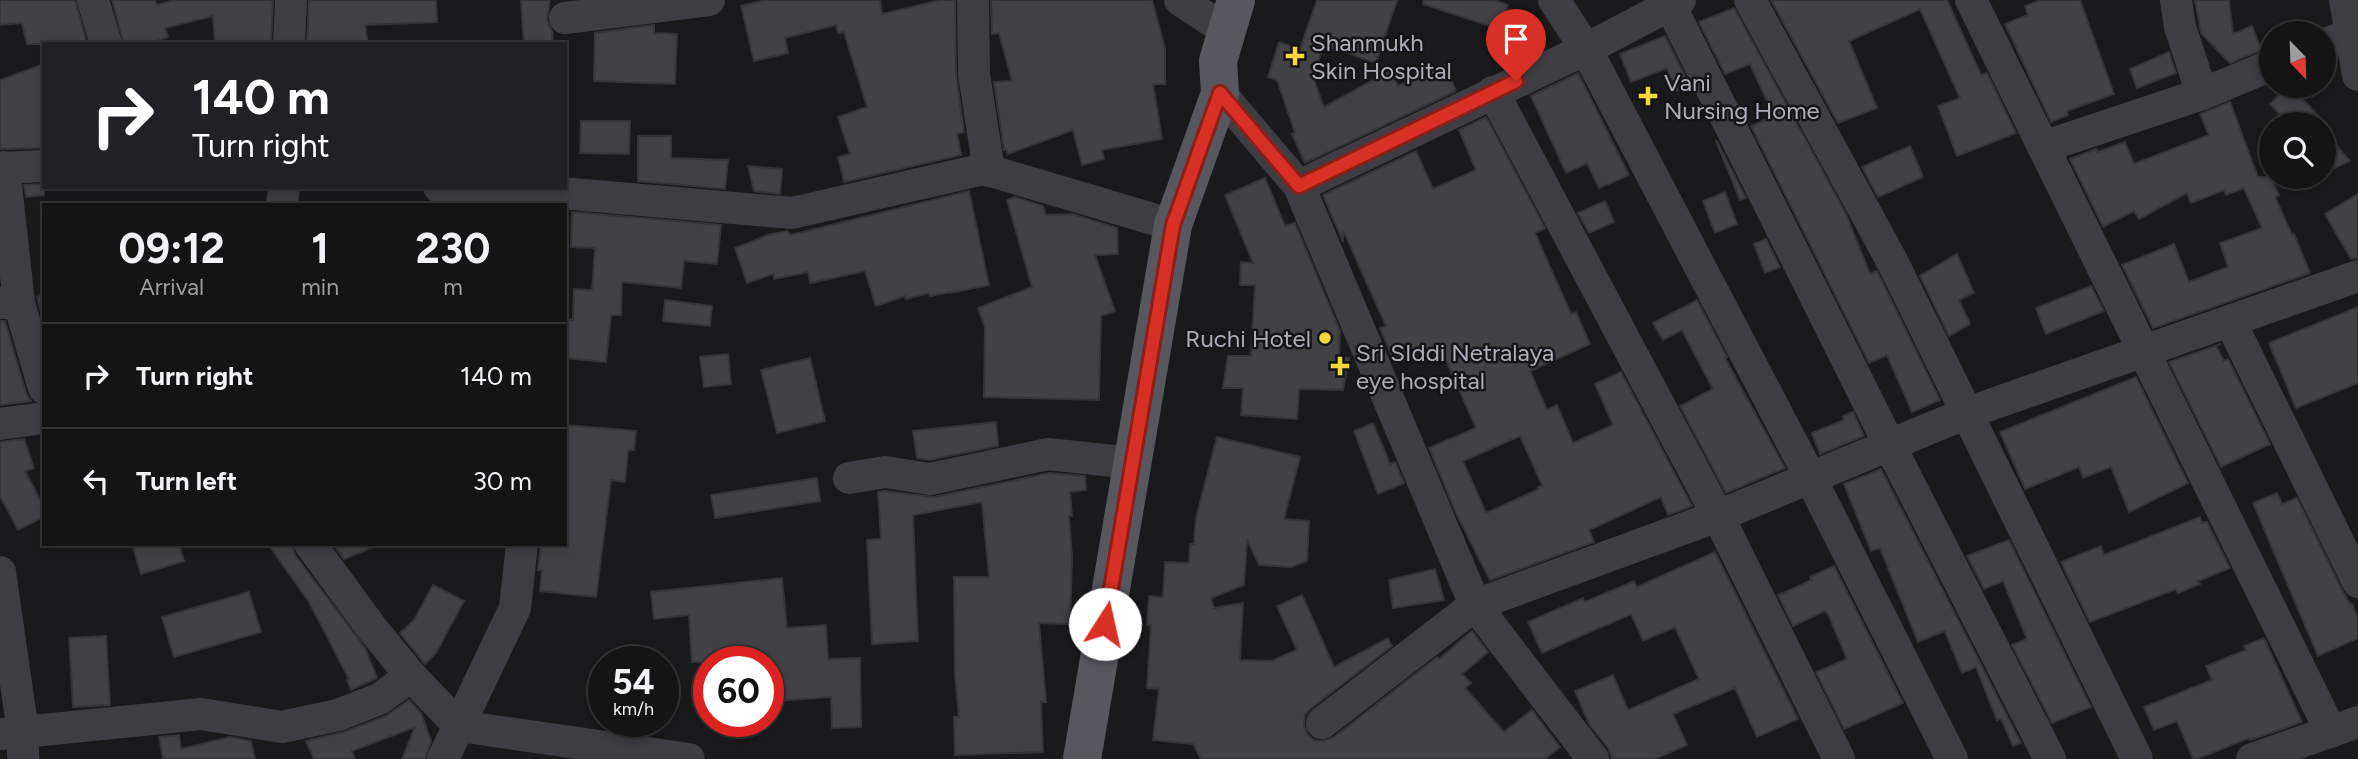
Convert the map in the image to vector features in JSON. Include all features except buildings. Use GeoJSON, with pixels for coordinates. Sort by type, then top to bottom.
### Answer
{"type":"FeatureCollection","features":[{"type":"Feature","properties":{"kind":"main road"},"geometry":{"type":"LineString","coordinates":[[1082,759],[1173,225],[1220,93],[1218,61],[1231,15]]}},
{"type":"Feature","properties":{"kind":"street"},"geometry":{"type":"LineString","coordinates":[[93,0],[105,42]]}},
{"type":"Feature","properties":{"kind":"street"},"geometry":{"type":"LineString","coordinates":[[289,42],[291,0]]}},
{"type":"Feature","properties":{"kind":"street"},"geometry":{"type":"LineString","coordinates":[[565,20],[709,0]]}},
{"type":"Feature","properties":{"kind":"street"},"geometry":{"type":"LineString","coordinates":[[973,0],[974,74],[989,171]]}},
{"type":"Feature","properties":{"kind":"street"},"geometry":{"type":"LineString","coordinates":[[1180,0],[1231,15]]}},
{"type":"Feature","properties":{"kind":"street"},"geometry":{"type":"LineString","coordinates":[[1554,0],[1586,49],[1810,477],[1952,759]]}},
{"type":"Feature","properties":{"kind":"street"},"geometry":{"type":"LineString","coordinates":[[1750,0],[1893,263],[2137,759]]}},
{"type":"Feature","properties":{"kind":"street"},"geometry":{"type":"LineString","coordinates":[[1970,0],[2144,351],[2344,727],[2252,759]]}},
{"type":"Feature","properties":{"kind":"street"},"geometry":{"type":"LineString","coordinates":[[2176,0],[2180,27],[2202,94]]}},
{"type":"Feature","properties":{"kind":"street"},"geometry":{"type":"LineString","coordinates":[[2345,0],[2344,37],[2358,75]]}},
{"type":"Feature","properties":{"kind":"street"},"geometry":{"type":"LineString","coordinates":[[1299,186],[1586,49],[1675,2],[1889,444],[2050,759]]}},
{"type":"Feature","properties":{"kind":"street"},"geometry":{"type":"LineString","coordinates":[[2043,147],[2202,94],[2259,70]]}},
{"type":"Feature","properties":{"kind":"street"},"geometry":{"type":"LineString","coordinates":[[1493,92],[1718,516],[1839,759]]}},
{"type":"Feature","properties":{"kind":"street"},"geometry":{"type":"LineString","coordinates":[[1220,93],[1299,186],[1475,606],[1593,759]]}},
{"type":"Feature","properties":{"kind":"street"},"geometry":{"type":"LineString","coordinates":[[42,166],[2,168],[10,303],[42,383]]}},
{"type":"Feature","properties":{"kind":"street"},"geometry":{"type":"LineString","coordinates":[[470,189],[792,212],[984,169],[1173,225]]}},
{"type":"Feature","properties":{"kind":"street"},"geometry":{"type":"LineString","coordinates":[[1322,723],[1475,606],[1718,516],[1967,413],[2358,276]]}},
{"type":"Feature","properties":{"kind":"street"},"geometry":{"type":"LineString","coordinates":[[2230,321],[2358,582]]}},
{"type":"Feature","properties":{"kind":"street"},"geometry":{"type":"LineString","coordinates":[[0,424],[42,418]]}},
{"type":"Feature","properties":{"kind":"street"},"geometry":{"type":"LineString","coordinates":[[849,478],[885,472],[930,479],[1048,454],[1132,463]]}},
{"type":"Feature","properties":{"kind":"street"},"geometry":{"type":"LineString","coordinates":[[311,546],[411,676],[459,726],[689,759]]}},
{"type":"Feature","properties":{"kind":"street"},"geometry":{"type":"LineString","coordinates":[[443,759],[514,608],[522,546]]}},
{"type":"Feature","properties":{"kind":"street"},"geometry":{"type":"LineString","coordinates":[[0,572],[15,742],[201,714],[282,727],[338,715],[379,699],[411,676]]}},
{"type":"Feature","properties":{"kind":"place","name":"Shanmukh Skin Hospital"},"geometry":{"type":"Point","coordinates":[1295,56]}},
{"type":"Feature","properties":{"kind":"place","name":"Vani Nursing Home"},"geometry":{"type":"Point","coordinates":[1648,96]}},
{"type":"Feature","properties":{"kind":"place","name":"Ruchi Hotel"},"geometry":{"type":"Point","coordinates":[1325,338]}},
{"type":"Feature","properties":{"kind":"place","name":"Sri SIddi Netralaya eye hospital"},"geometry":{"type":"Point","coordinates":[1340,366]}},
{"type":"Feature","properties":{"kind":"route"},"geometry":{"type":"LineString","coordinates":[[1105,624],[1173,225],[1220,93],[1299,186],[1516,81]]}}]}
